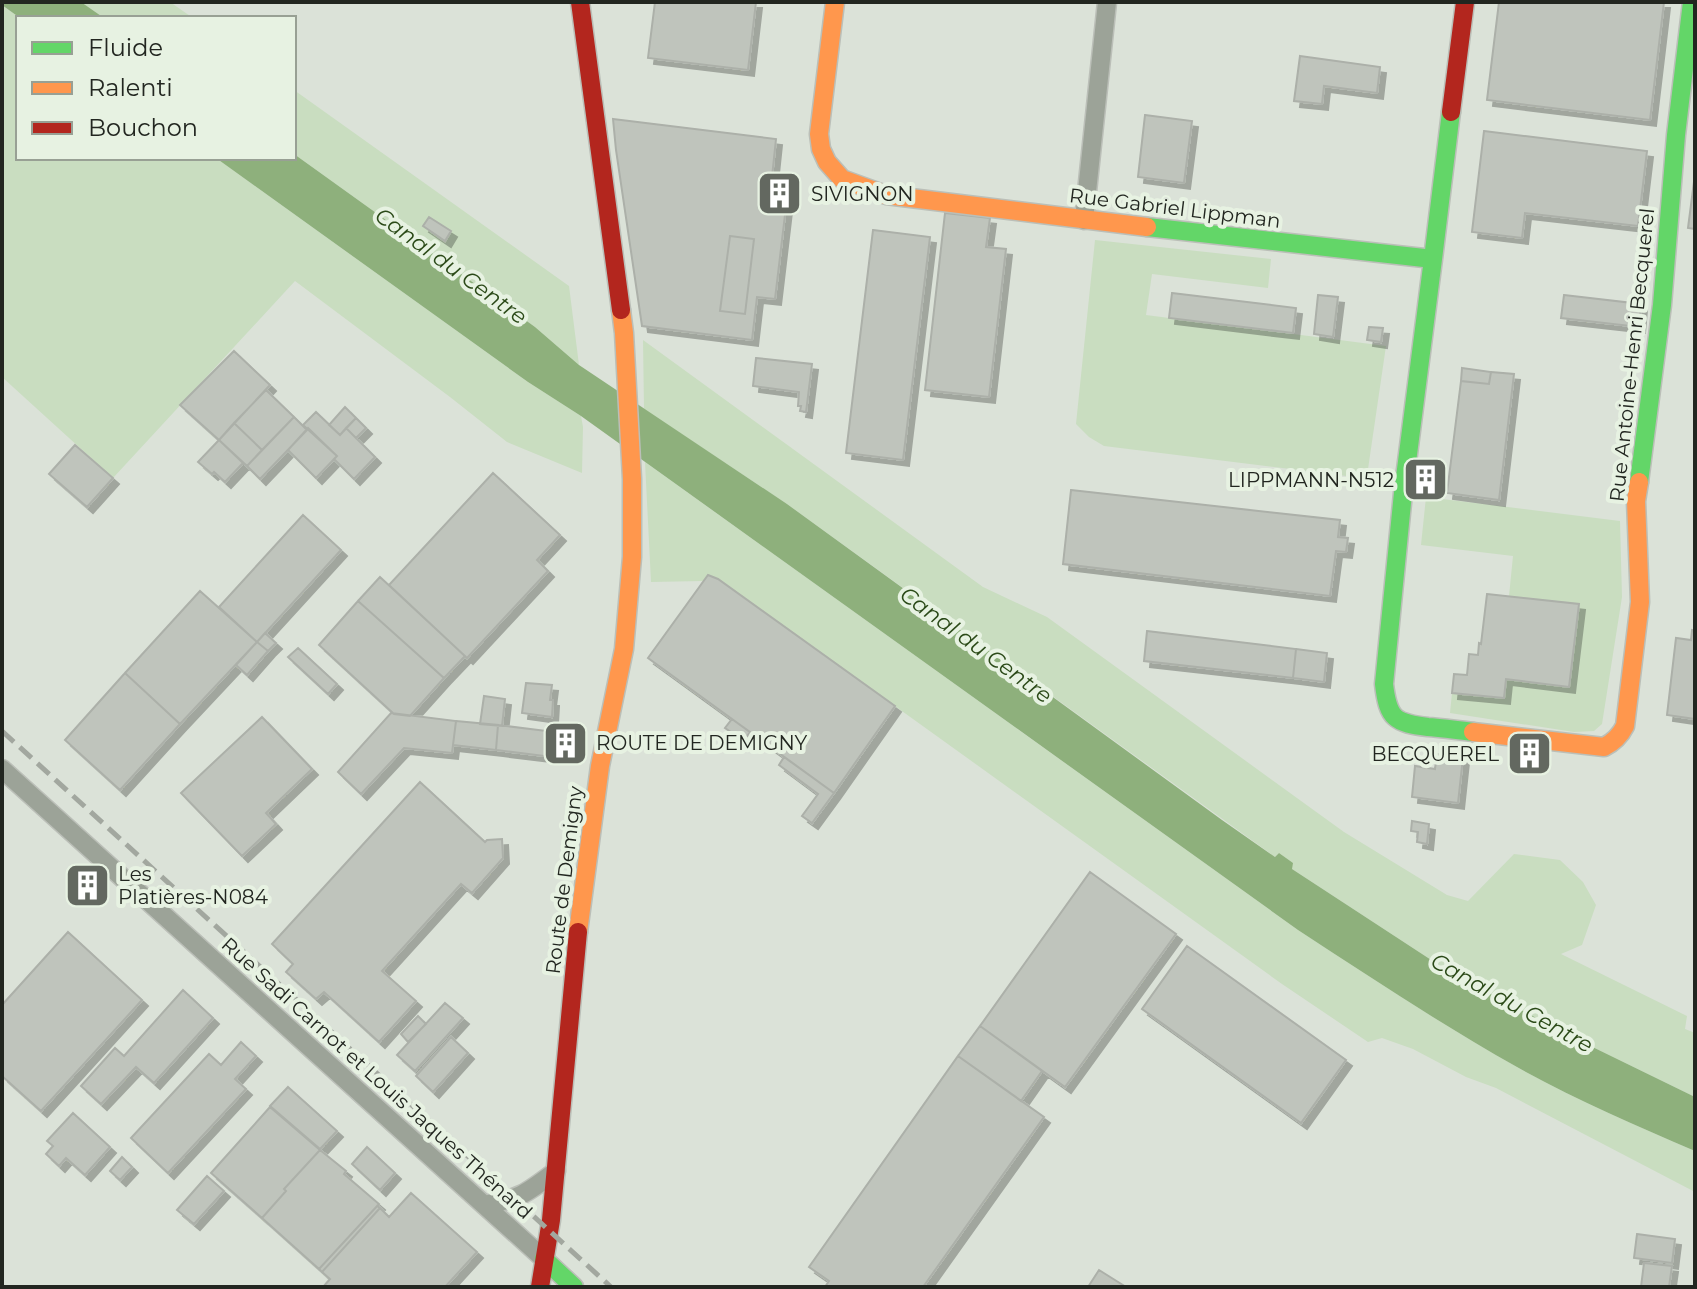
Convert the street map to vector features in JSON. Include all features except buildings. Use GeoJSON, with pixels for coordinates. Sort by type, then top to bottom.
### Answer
{"type":"FeatureCollection","features":[{"type":"Feature","properties":{"kind":"street","name":"Route de Demigny"},"geometry":{"type":"LineString","coordinates":[[540,1287],[551,1220],[580,914],[600,766],[624,649],[632,557],[626,358],[580,2]]}},
{"type":"Feature","properties":{"kind":"street","name":"Rue Gabriel Lippman"},"geometry":{"type":"LineString","coordinates":[[835,2],[819,134],[827,162],[842,179],[886,195],[1433,259]]}},
{"type":"Feature","properties":{"kind":"street"},"geometry":{"type":"LineString","coordinates":[[1084,220],[1107,2]]}},
{"type":"Feature","properties":{"kind":"street"},"geometry":{"type":"LineString","coordinates":[[1433,259],[1465,2]]}},
{"type":"Feature","properties":{"kind":"street","name":"Rue Antoine-Henri Becquerel"},"geometry":{"type":"LineString","coordinates":[[1433,259],[1403,493],[1385,700],[1395,719],[1405,724],[1604,747],[1614,742],[1625,726],[1640,602],[1636,501],[1662,305],[1676,135],[1692,2]]}},
{"type":"Feature","properties":{"kind":"street","name":"Rue Sadi Carnot et Louis Jaques Thénard"},"geometry":{"type":"LineString","coordinates":[[2,769],[544,1259]]}},
{"type":"Feature","properties":{"kind":"street"},"geometry":{"type":"LineString","coordinates":[[484,1205],[515,1199],[556,1171]]}},
{"type":"Feature","properties":{"kind":"street"},"geometry":{"type":"LineString","coordinates":[[544,1259],[574,1287]]}},
{"type":"Feature","properties":{"kind":"shaded area"},"geometry":{"type":"Polygon","coordinates":[[[81,2],[170,2],[190,16],[101,16],[81,2]]]}},
{"type":"Feature","properties":{"kind":"shaded area"},"geometry":{"type":"Polygon","coordinates":[[[2,5],[17,16],[16,160],[219,160],[528,382],[581,416],[582,473],[507,442],[295,281],[113,478],[2,377],[2,5]]]}},
{"type":"Feature","properties":{"kind":"shaded area"},"geometry":{"type":"Polygon","coordinates":[[[296,91],[569,286],[579,365],[535,327],[296,155],[296,91]]]}},
{"type":"Feature","properties":{"kind":"shaded area"},"geometry":{"type":"Polygon","coordinates":[[[1095,240],[1271,259],[1268,288],[1152,274],[1146,315],[1386,346],[1368,469],[1354,477],[1104,446],[1089,437],[1076,424],[1095,240]]]}},
{"type":"Feature","properties":{"kind":"shaded area"},"geometry":{"type":"Polygon","coordinates":[[[643,340],[983,587],[1047,617],[1344,832],[1447,895],[1468,901],[1514,854],[1560,860],[1583,882],[1596,905],[1582,945],[1561,954],[1687,1016],[1685,1029],[1695,1033],[1695,1097],[1570,1036],[1445,969],[1292,869],[1292,863],[1279,853],[1275,857],[787,504],[644,409],[643,340]]]}},
{"type":"Feature","properties":{"kind":"shaded area"},"geometry":{"type":"Polygon","coordinates":[[[645,462],[1298,930],[1434,1018],[1517,1067],[1583,1101],[1695,1151],[1695,1192],[1496,1088],[1466,1077],[1413,1049],[1382,1038],[1368,1042],[1282,984],[718,579],[708,575],[703,581],[651,582],[645,462]]]}},
{"type":"Feature","properties":{"kind":"shaded area"},"geometry":{"type":"Polygon","coordinates":[[[1426,497],[1620,521],[1622,597],[1602,724],[1594,731],[1574,732],[1450,713],[1452,693],[1504,698],[1506,679],[1569,686],[1578,604],[1509,596],[1513,556],[1421,545],[1426,497]]]}},
{"type":"Feature","properties":{"kind":"water"},"geometry":{"type":"Polygon","coordinates":[[[2,2],[81,2],[101,16],[17,16],[2,2]]]}},
{"type":"Feature","properties":{"kind":"water","name":"Canal du Centre"},"geometry":{"type":"Polygon","coordinates":[[[296,155],[535,327],[579,365],[787,504],[1222,820],[1275,857],[1279,853],[1293,863],[1292,869],[1445,969],[1570,1036],[1695,1097],[1695,1151],[1583,1101],[1517,1067],[1434,1018],[1298,930],[581,416],[528,382],[219,160],[296,160],[296,155]]]}},
{"type":"Feature","properties":{"kind":"railway"},"geometry":{"type":"LineString","coordinates":[[2,731],[611,1287]]}},
{"type":"Feature","properties":{"kind":"traffic: fast"},"geometry":{"type":"LineString","coordinates":[[1639,482],[1662,305],[1676,135],[1692,2]]}},
{"type":"Feature","properties":{"kind":"traffic: fast"},"geometry":{"type":"LineString","coordinates":[[1147,227],[1433,259],[1451,112]]}},
{"type":"Feature","properties":{"kind":"traffic: fast"},"geometry":{"type":"LineString","coordinates":[[1433,259],[1403,493],[1384,684],[1391,712],[1401,721],[1473,732]]}},
{"type":"Feature","properties":{"kind":"traffic: fast"},"geometry":{"type":"LineString","coordinates":[[544,1259],[574,1287]]}},
{"type":"Feature","properties":{"kind":"traffic: slow"},"geometry":{"type":"LineString","coordinates":[[835,2],[819,134],[827,162],[842,179],[886,195],[1147,227]]}},
{"type":"Feature","properties":{"kind":"traffic: slow"},"geometry":{"type":"LineString","coordinates":[[578,932],[600,766],[624,649],[632,557],[632,479],[621,310]]}},
{"type":"Feature","properties":{"kind":"traffic: slow"},"geometry":{"type":"LineString","coordinates":[[1473,732],[1604,747],[1621,733],[1625,726],[1640,602],[1636,501],[1639,482]]}},
{"type":"Feature","properties":{"kind":"traffic: jam"},"geometry":{"type":"LineString","coordinates":[[580,2],[621,310]]}},
{"type":"Feature","properties":{"kind":"traffic: jam"},"geometry":{"type":"LineString","coordinates":[[1451,112],[1465,2]]}},
{"type":"Feature","properties":{"kind":"traffic: jam"},"geometry":{"type":"LineString","coordinates":[[540,1287],[551,1220],[578,932]]}},
{"type":"Feature","properties":{"kind":"place","name":"SIVIGNON"},"geometry":{"type":"Point","coordinates":[780,194]}},
{"type":"Feature","properties":{"kind":"place","name":"LIPPMANN-N512"},"geometry":{"type":"Point","coordinates":[1425,480]}},
{"type":"Feature","properties":{"kind":"place","name":"ROUTE DE DEMIGNY"},"geometry":{"type":"Point","coordinates":[565,743]}},
{"type":"Feature","properties":{"kind":"place","name":"BECQUEREL"},"geometry":{"type":"Point","coordinates":[1530,754]}},
{"type":"Feature","properties":{"kind":"place","name":"Les Platières-N084"},"geometry":{"type":"Point","coordinates":[87,885]}}]}
